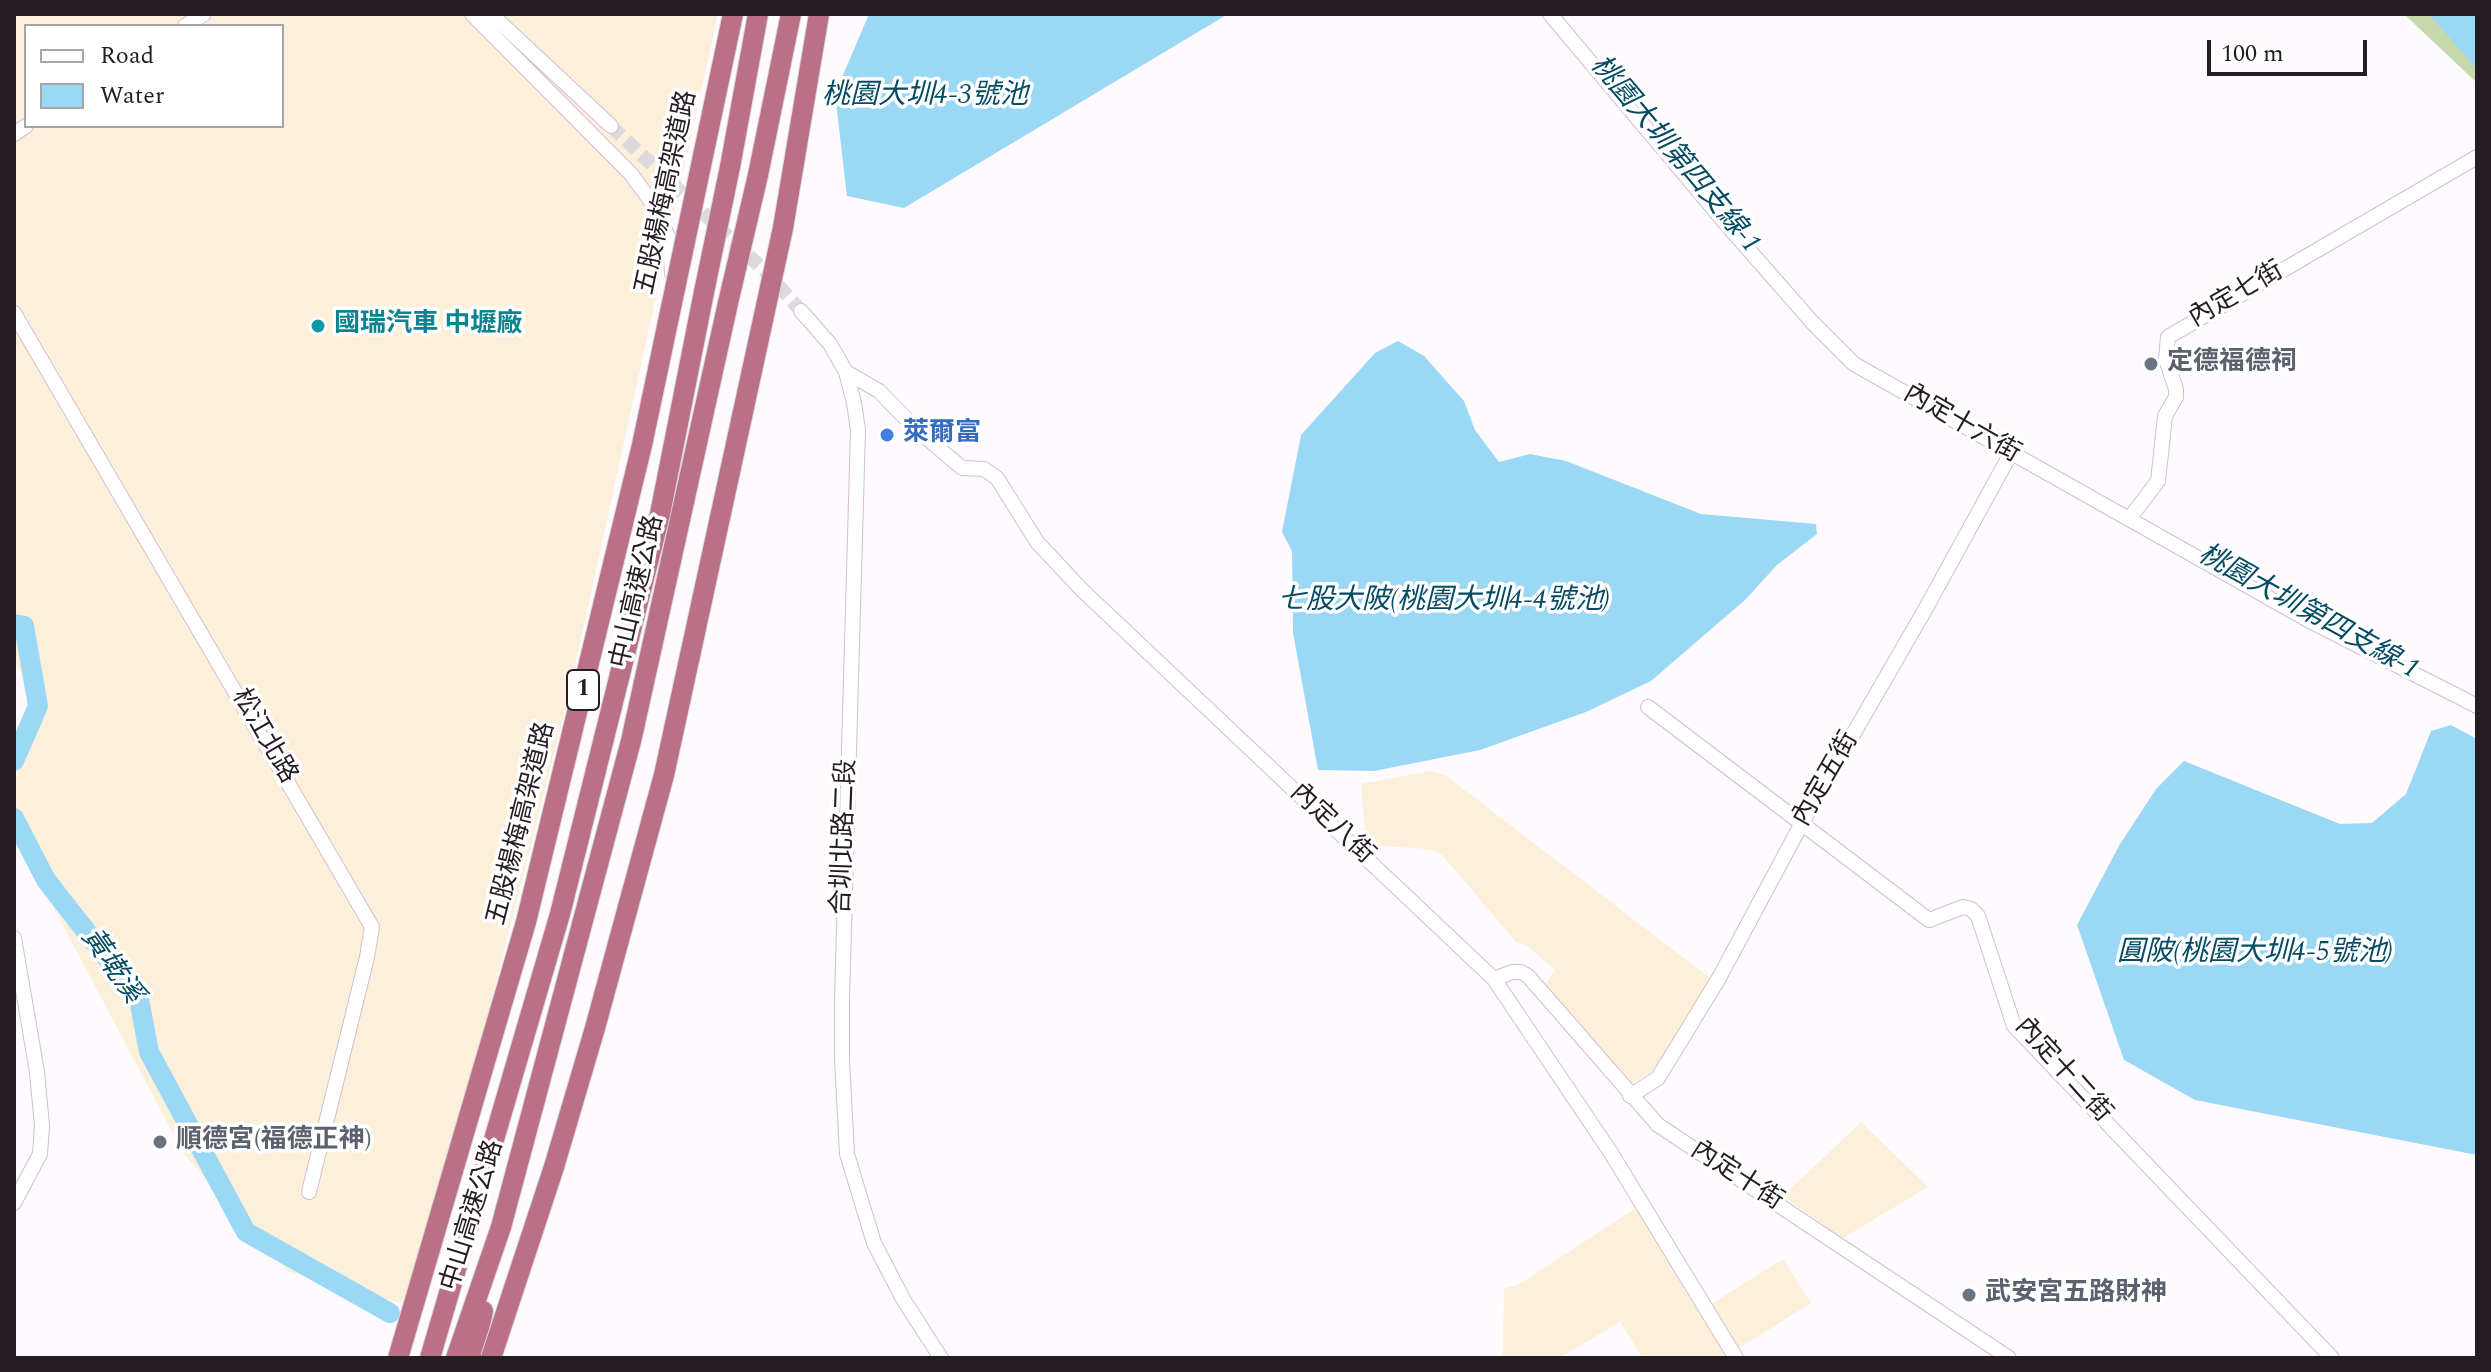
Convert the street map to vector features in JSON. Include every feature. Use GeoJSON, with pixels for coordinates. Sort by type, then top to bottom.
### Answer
{"type":"FeatureCollection","features":[{"type":"Feature","properties":{"kind":"highway","name":"五股楊梅高架道路"},"geometry":{"type":"LineString","coordinates":[[397,1351],[526,922],[642,445],[733,14]]}},
{"type":"Feature","properties":{"kind":"highway","name":"中山高速公路"},"geometry":{"type":"LineString","coordinates":[[428,1358],[440,1332],[564,898],[660,514],[758,14]]}},
{"type":"Feature","properties":{"kind":"highway","name":"中山高速公路"},"geometry":{"type":"LineString","coordinates":[[456,1358],[501,1227],[631,741],[791,14]]}},
{"type":"Feature","properties":{"kind":"highway"},"geometry":{"type":"LineString","coordinates":[[491,1358],[554,1167],[664,775],[777,257],[819,14]]}},
{"type":"Feature","properties":{"kind":"highway"},"geometry":{"type":"LineString","coordinates":[[473,1358],[501,1227]]}},
{"type":"Feature","properties":{"kind":"street"},"geometry":{"type":"LineString","coordinates":[[397,1351],[448,1220],[513,985],[602,651],[676,331],[670,241],[653,204],[631,174],[472,14]]}},
{"type":"Feature","properties":{"kind":"street"},"geometry":{"type":"LineString","coordinates":[[491,14],[611,126]]}},
{"type":"Feature","properties":{"kind":"street","name":"內定十六街"},"geometry":{"type":"LineString","coordinates":[[1550,14],[1727,225],[1812,322],[1850,360],[2308,620],[2477,706]]}},
{"type":"Feature","properties":{"kind":"street"},"geometry":{"type":"LineString","coordinates":[[517,38],[516,46],[529,70]]}},
{"type":"Feature","properties":{"kind":"street","name":"內定七街"},"geometry":{"type":"LineString","coordinates":[[2129,519],[2158,481],[2165,416],[2176,397],[2166,359],[2168,337],[2477,157]]}},
{"type":"Feature","properties":{"kind":"street","name":"合圳北路二段"},"geometry":{"type":"LineString","coordinates":[[801,311],[830,344],[846,372],[858,430],[842,999],[847,1154],[874,1243],[903,1299],[941,1358]]}},
{"type":"Feature","properties":{"kind":"street","name":"松江北路"},"geometry":{"type":"LineString","coordinates":[[14,313],[372,927],[309,1192]]}},
{"type":"Feature","properties":{"kind":"street","name":"內定八街"},"geometry":{"type":"LineString","coordinates":[[846,372],[879,391],[916,429],[962,468],[984,469],[997,478],[1037,542],[1082,590],[1494,979],[1611,1153],[1736,1358]]}},
{"type":"Feature","properties":{"kind":"street","name":"內定五街"},"geometry":{"type":"LineString","coordinates":[[1630,1096],[1658,1078],[1719,978],[1802,823],[2011,453]]}},
{"type":"Feature","properties":{"kind":"street"},"geometry":{"type":"LineString","coordinates":[[1648,707],[1802,823]]}},
{"type":"Feature","properties":{"kind":"street","name":"內定十二街"},"geometry":{"type":"LineString","coordinates":[[1802,823],[1929,920],[1963,907],[1971,909],[1978,916],[2014,1026],[2332,1358]]}},
{"type":"Feature","properties":{"kind":"street"},"geometry":{"type":"LineString","coordinates":[[14,938],[37,1072],[42,1126],[40,1154],[14,1203]]}},
{"type":"Feature","properties":{"kind":"street","name":"內定十街"},"geometry":{"type":"LineString","coordinates":[[1494,979],[1512,972],[1528,976],[1658,1125],[2009,1358]]}},
{"type":"Feature","properties":{"kind":"shaded area"},"geometry":{"type":"Polygon","coordinates":[[[14,14],[718,14],[567,702],[414,1307],[287,1271],[184,1154],[14,833],[14,783],[43,710],[14,661],[14,14]]]}},
{"type":"Feature","properties":{"kind":"shaded area"},"geometry":{"type":"Polygon","coordinates":[[[1430,771],[1445,775],[1710,978],[1663,1066],[1632,1083],[1624,1084],[1543,988],[1555,970],[1526,945],[1516,942],[1442,855],[1429,849],[1366,845],[1361,784],[1430,771]]]}},
{"type":"Feature","properties":{"kind":"shaded area"},"geometry":{"type":"Polygon","coordinates":[[[1861,1122],[1928,1187],[1843,1238],[1783,1196],[1861,1122]]]}},
{"type":"Feature","properties":{"kind":"shaded area"},"geometry":{"type":"Polygon","coordinates":[[[1636,1208],[1726,1355],[1722,1358],[1643,1358],[1620,1322],[1559,1358],[1503,1358],[1504,1288],[1518,1285],[1636,1208]]]}},
{"type":"Feature","properties":{"kind":"shaded area"},"geometry":{"type":"Polygon","coordinates":[[[1783,1259],[1811,1303],[1733,1352],[1705,1308],[1783,1259]]]}},
{"type":"Feature","properties":{"kind":"green space"},"geometry":{"type":"Polygon","coordinates":[[[2404,14],[2477,14],[2477,83],[2404,14]]]}},
{"type":"Feature","properties":{"kind":"water","name":"桃園大圳4-3號池"},"geometry":{"type":"Polygon","coordinates":[[[869,14],[1228,14],[904,208],[847,196],[835,94],[869,14]]]}},
{"type":"Feature","properties":{"kind":"water"},"geometry":{"type":"Polygon","coordinates":[[[2429,14],[2477,14],[2477,69],[2429,14]]]}},
{"type":"Feature","properties":{"kind":"water","name":"七股大陂(桃園大圳4-4號池)"},"geometry":{"type":"Polygon","coordinates":[[[1398,341],[1424,356],[1464,401],[1475,430],[1499,462],[1530,454],[1566,461],[1701,514],[1816,524],[1817,534],[1777,565],[1745,600],[1651,681],[1586,712],[1480,750],[1374,771],[1318,770],[1293,633],[1292,551],[1282,532],[1301,435],[1375,353],[1398,341]]]}},
{"type":"Feature","properties":{"kind":"water","name":"圓陂(桃園大圳4-5號池)"},"geometry":{"type":"Polygon","coordinates":[[[2451,725],[2477,739],[2477,1155],[2195,1100],[2124,1060],[2077,925],[2120,844],[2156,789],[2184,761],[2340,824],[2372,823],[2406,794],[2431,731],[2451,725]]]}},
{"type":"Feature","properties":{"kind":"waterway","name":"黃墘溪"},"geometry":{"type":"LineString","coordinates":[[14,624],[24,626],[38,706],[14,761]]}},
{"type":"Feature","properties":{"kind":"waterway","name":"黃墘溪"},"geometry":{"type":"LineString","coordinates":[[14,818],[46,880],[139,999],[149,1052],[246,1232],[390,1313]]}},
{"type":"Feature","properties":{"kind":"tunnel"},"geometry":{"type":"LineString","coordinates":[[611,126],[767,273],[801,311]]}},
{"type":"Feature","properties":{"kind":"place","name":"國瑞汽車 中壢廠"},"geometry":{"type":"Point","coordinates":[318,326]}},
{"type":"Feature","properties":{"kind":"place","name":"定德福德祠"},"geometry":{"type":"Point","coordinates":[2151,364]}},
{"type":"Feature","properties":{"kind":"place","name":"萊爾富"},"geometry":{"type":"Point","coordinates":[887,435]}},
{"type":"Feature","properties":{"kind":"place","name":"順德宮(福德正神)"},"geometry":{"type":"Point","coordinates":[160,1142]}},
{"type":"Feature","properties":{"kind":"place","name":"武安宮五路財神"},"geometry":{"type":"Point","coordinates":[1969,1295]}},
{"type":"Feature","properties":{"kind":"water label","name":"桃園大圳第四支線-1"},"geometry":{"type":"Point","coordinates":[1674,156]}},
{"type":"Feature","properties":{"kind":"water label","name":"桃園大圳第四支線-1"},"geometry":{"type":"Point","coordinates":[2308,614]}}]}
